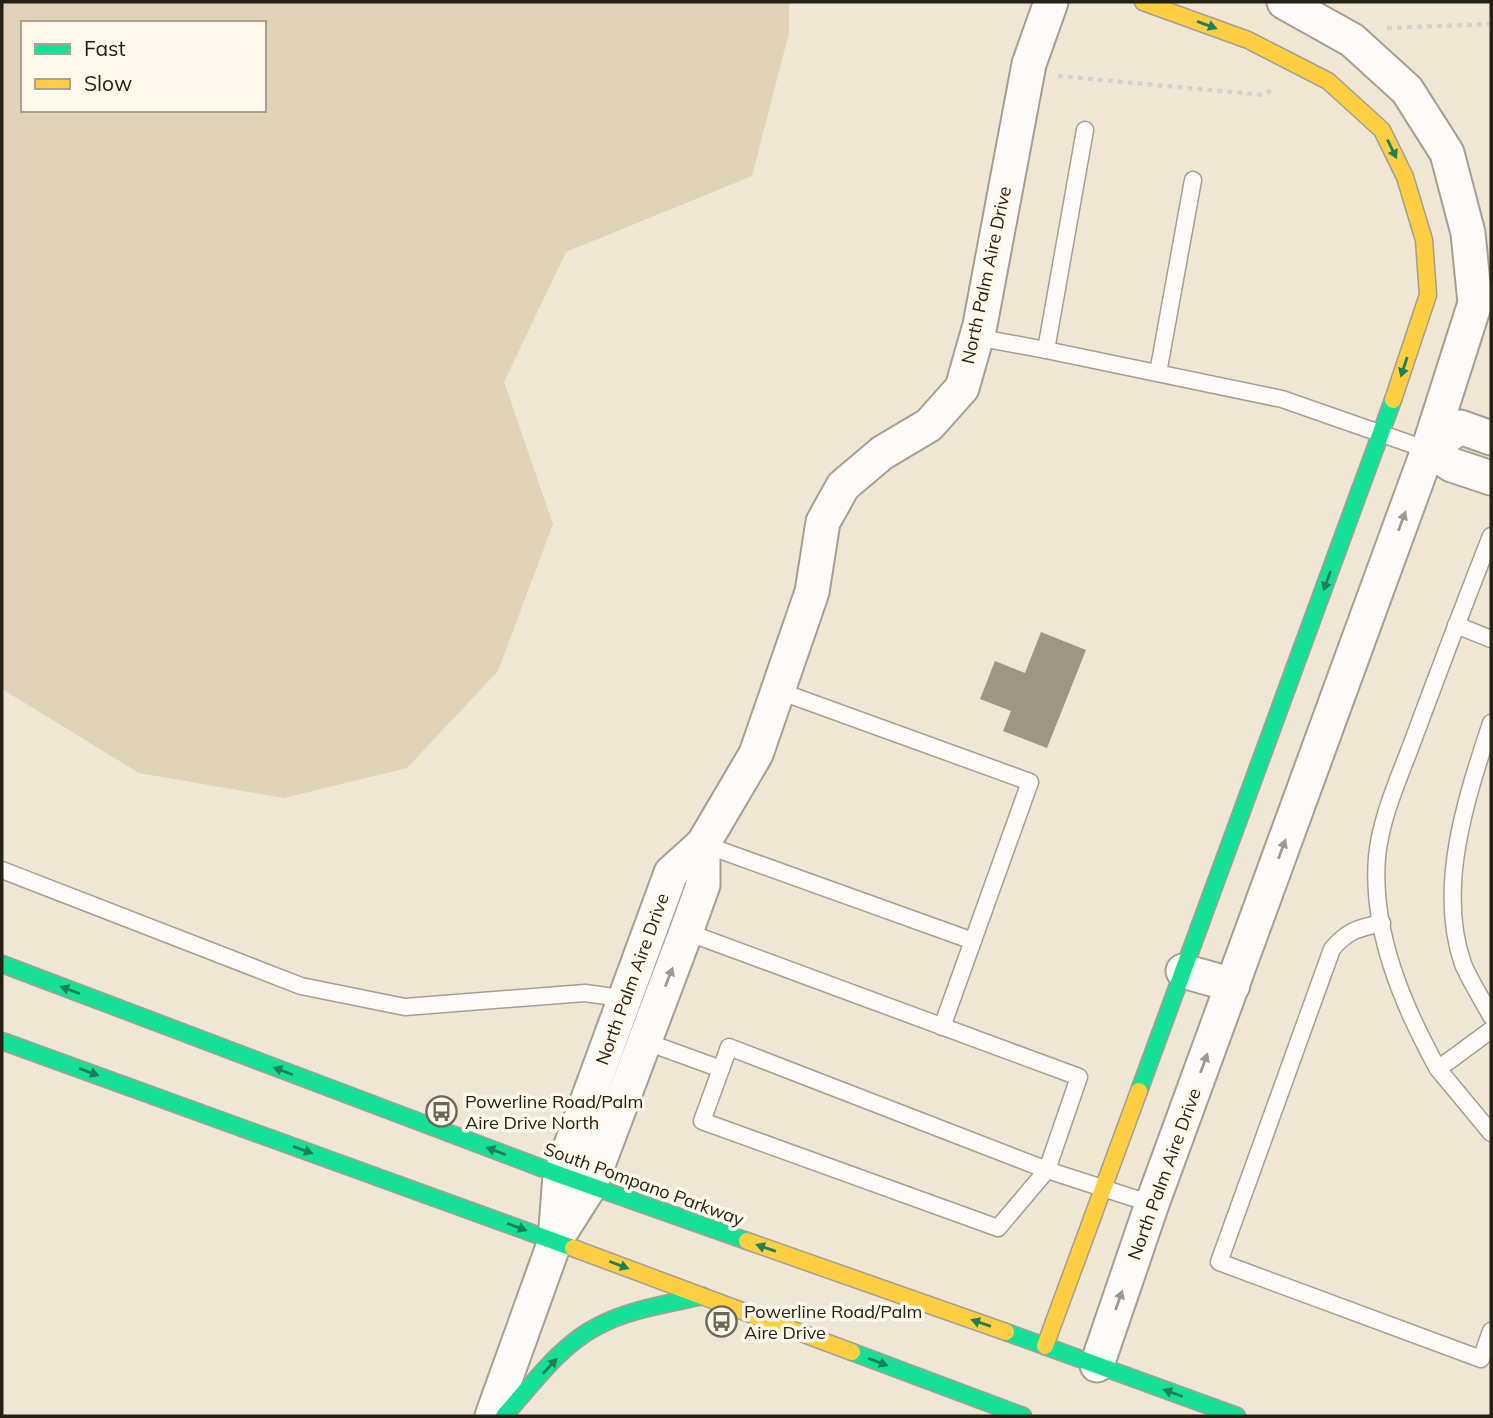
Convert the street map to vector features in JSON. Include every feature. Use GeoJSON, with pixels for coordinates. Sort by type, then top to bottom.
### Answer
{"type":"FeatureCollection","features":[{"type":"Feature","properties":{"kind":"main road"},"geometry":{"type":"LineString","coordinates":[[1045,1346],[1381,433],[1428,295],[1424,240],[1405,177],[1382,130],[1328,81],[1248,40],[1143,2]]}},
{"type":"Feature","properties":{"kind":"main road","name":"South Pompano Parkway"},"geometry":{"type":"LineString","coordinates":[[2,964],[575,1180],[1237,1416]]}},
{"type":"Feature","properties":{"kind":"main road"},"geometry":{"type":"LineString","coordinates":[[2,1041],[555,1241],[1023,1416]]}},
{"type":"Feature","properties":{"kind":"main road"},"geometry":{"type":"LineString","coordinates":[[503,1416],[566,1350],[597,1327],[623,1316],[703,1296]]}},
{"type":"Feature","properties":{"kind":"street","name":"North Palm Aire Drive"},"geometry":{"type":"LineString","coordinates":[[492,1416],[629,1036],[626,998],[671,873],[704,844],[756,754],[812,592],[823,522],[843,486],[882,453],[929,425],[962,388],[976,337],[1029,64],[1051,2]]}},
{"type":"Feature","properties":{"kind":"street","name":"North Palm Aire Drive"},"geometry":{"type":"LineString","coordinates":[[1097,1365],[1152,1204],[1428,450],[1475,303],[1468,233],[1447,153],[1407,90],[1352,40],[1284,2]]}},
{"type":"Feature","properties":{"kind":"street"},"geometry":{"type":"LineString","coordinates":[[1491,438],[1460,427],[1428,450],[1452,465],[1491,478]]}},
{"type":"Feature","properties":{"kind":"street"},"geometry":{"type":"LineString","coordinates":[[1276,719],[1325,733]]}},
{"type":"Feature","properties":{"kind":"street","name":"North Palm Aire Drive"},"geometry":{"type":"LineString","coordinates":[[629,1036],[657,1009],[703,885],[704,844]]}},
{"type":"Feature","properties":{"kind":"street"},"geometry":{"type":"LineString","coordinates":[[1183,971],[1233,985]]}},
{"type":"Feature","properties":{"kind":"lane"},"geometry":{"type":"LineString","coordinates":[[1046,350],[1085,130]]}},
{"type":"Feature","properties":{"kind":"lane"},"geometry":{"type":"LineString","coordinates":[[1158,373],[1194,180]]}},
{"type":"Feature","properties":{"kind":"lane"},"geometry":{"type":"LineString","coordinates":[[976,337],[1282,399],[1428,450]]}},
{"type":"Feature","properties":{"kind":"lane"},"geometry":{"type":"LineString","coordinates":[[1491,536],[1390,802],[1377,855],[1382,923],[1395,976],[1413,1024],[1438,1069],[1491,1133]]}},
{"type":"Feature","properties":{"kind":"lane"},"geometry":{"type":"LineString","coordinates":[[1455,625],[1491,639]]}},
{"type":"Feature","properties":{"kind":"lane"},"geometry":{"type":"LineString","coordinates":[[779,691],[1030,782],[942,1027]]}},
{"type":"Feature","properties":{"kind":"lane"},"geometry":{"type":"LineString","coordinates":[[1491,723],[1468,793],[1454,861],[1454,923],[1464,964],[1491,1016]]}},
{"type":"Feature","properties":{"kind":"lane"},"geometry":{"type":"LineString","coordinates":[[704,844],[973,941]]}},
{"type":"Feature","properties":{"kind":"lane"},"geometry":{"type":"LineString","coordinates":[[2,870],[301,986],[405,1007],[585,993],[626,998],[657,1009]]}},
{"type":"Feature","properties":{"kind":"lane"},"geometry":{"type":"LineString","coordinates":[[654,920],[1079,1077],[1047,1170],[998,1228],[702,1121],[729,1047],[1047,1170],[1152,1204]]}},
{"type":"Feature","properties":{"kind":"lane"},"geometry":{"type":"LineString","coordinates":[[1382,923],[1343,935],[1332,949],[1219,1262],[1481,1359],[1491,1331]]}},
{"type":"Feature","properties":{"kind":"lane"},"geometry":{"type":"LineString","coordinates":[[1438,1069],[1491,1030]]}},
{"type":"Feature","properties":{"kind":"lane"},"geometry":{"type":"LineString","coordinates":[[629,1036],[721,1069]]}},
{"type":"Feature","properties":{"kind":"path"},"geometry":{"type":"LineString","coordinates":[[1384,29],[1491,24]]}},
{"type":"Feature","properties":{"kind":"path"},"geometry":{"type":"LineString","coordinates":[[1048,75],[1264,94],[1281,84]]}},
{"type":"Feature","properties":{"kind":"shaded area"},"geometry":{"type":"Polygon","coordinates":[[[2,2],[789,2],[789,33],[752,176],[566,252],[504,382],[553,524],[498,671],[407,768],[284,798],[139,773],[2,689],[2,2]]]}},
{"type":"Feature","properties":{"kind":"building"},"geometry":{"type":"Polygon","coordinates":[[[1041,632],[1086,650],[1047,748],[1003,731],[1011,711],[980,699],[995,661],[1025,673],[1041,632]]]}},
{"type":"Feature","properties":{"kind":"traffic: fast"},"geometry":{"type":"LineString","coordinates":[[1139,1091],[1393,400]]}},
{"type":"Feature","properties":{"kind":"traffic: fast"},"geometry":{"type":"LineString","coordinates":[[2,964],[560,1175],[747,1241]]}},
{"type":"Feature","properties":{"kind":"traffic: fast"},"geometry":{"type":"LineString","coordinates":[[2,1041],[573,1248]]}},
{"type":"Feature","properties":{"kind":"traffic: fast"},"geometry":{"type":"LineString","coordinates":[[504,1416],[547,1366],[584,1334],[623,1315],[703,1296]]}},
{"type":"Feature","properties":{"kind":"traffic: fast"},"geometry":{"type":"LineString","coordinates":[[1006,1332],[1237,1416]]}},
{"type":"Feature","properties":{"kind":"traffic: fast"},"geometry":{"type":"LineString","coordinates":[[852,1352],[1023,1416]]}},
{"type":"Feature","properties":{"kind":"traffic: slow"},"geometry":{"type":"LineString","coordinates":[[1143,2],[1248,40],[1328,81],[1382,130],[1405,177],[1424,240],[1428,295],[1393,400]]}},
{"type":"Feature","properties":{"kind":"traffic: slow"},"geometry":{"type":"LineString","coordinates":[[1045,1346],[1139,1091]]}},
{"type":"Feature","properties":{"kind":"traffic: slow"},"geometry":{"type":"LineString","coordinates":[[747,1241],[1006,1332]]}},
{"type":"Feature","properties":{"kind":"traffic: slow"},"geometry":{"type":"LineString","coordinates":[[573,1248],[852,1352]]}},
{"type":"Feature","properties":{"kind":"place","name":"Powerline Road/Palm Aire Drive North"},"geometry":{"type":"Point","coordinates":[442,1111]}},
{"type":"Feature","properties":{"kind":"place","name":"Powerline Road/Palm Aire Drive"},"geometry":{"type":"Point","coordinates":[721,1321]}}]}
